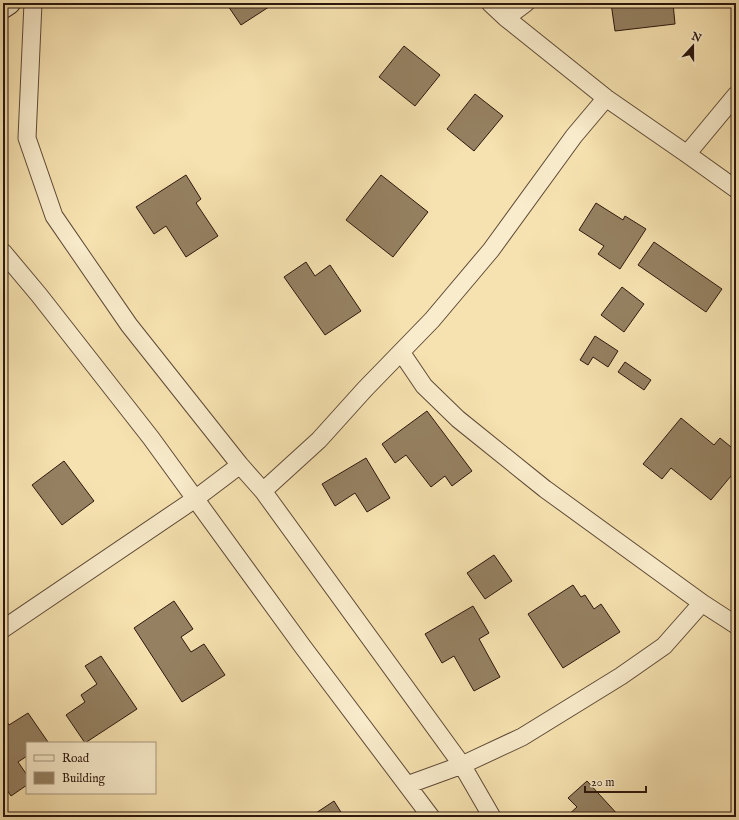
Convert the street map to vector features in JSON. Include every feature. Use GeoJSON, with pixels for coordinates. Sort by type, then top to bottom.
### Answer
{"type":"FeatureCollection","features":[{"type":"Feature","properties":{"kind":"main road"},"geometry":{"type":"LineString","coordinates":[[3,7],[9,3]]}},
{"type":"Feature","properties":{"kind":"street"},"geometry":{"type":"LineString","coordinates":[[34,3],[27,138],[54,216],[129,325],[240,465],[263,491],[396,673],[462,765],[492,817]]}},
{"type":"Feature","properties":{"kind":"street"},"geometry":{"type":"LineString","coordinates":[[490,3],[506,18],[606,98],[736,189]]}},
{"type":"Feature","properties":{"kind":"street"},"geometry":{"type":"LineString","coordinates":[[506,18],[526,3]]}},
{"type":"Feature","properties":{"kind":"street"},"geometry":{"type":"LineString","coordinates":[[687,154],[736,95]]}},
{"type":"Feature","properties":{"kind":"street"},"geometry":{"type":"LineString","coordinates":[[263,491],[319,440],[365,389],[432,320],[490,250],[574,136],[606,98]]}},
{"type":"Feature","properties":{"kind":"street"},"geometry":{"type":"LineString","coordinates":[[3,252],[39,295],[146,432],[303,647],[430,817]]}},
{"type":"Feature","properties":{"kind":"street"},"geometry":{"type":"LineString","coordinates":[[401,352],[424,386],[458,419],[545,489],[702,604],[736,625]]}},
{"type":"Feature","properties":{"kind":"street"},"geometry":{"type":"LineString","coordinates":[[3,629],[195,499],[240,465]]}},
{"type":"Feature","properties":{"kind":"street"},"geometry":{"type":"LineString","coordinates":[[407,785],[462,765],[522,737],[664,646],[702,604]]}},
{"type":"Feature","properties":{"kind":"building"},"geometry":{"type":"Polygon","coordinates":[[[226,3],[275,3],[241,25],[226,3]]]}},
{"type":"Feature","properties":{"kind":"building"},"geometry":{"type":"Polygon","coordinates":[[[611,3],[673,3],[675,24],[615,31],[611,3]]]}},
{"type":"Feature","properties":{"kind":"building"},"geometry":{"type":"Polygon","coordinates":[[[404,46],[440,75],[415,106],[379,77],[404,46]]]}},
{"type":"Feature","properties":{"kind":"building"},"geometry":{"type":"Polygon","coordinates":[[[475,94],[503,116],[474,151],[447,129],[475,94]]]}},
{"type":"Feature","properties":{"kind":"building"},"geometry":{"type":"Polygon","coordinates":[[[186,175],[201,199],[196,203],[218,236],[186,257],[166,226],[154,234],[136,207],[186,175]]]}},
{"type":"Feature","properties":{"kind":"building"},"geometry":{"type":"Polygon","coordinates":[[[381,175],[428,212],[393,257],[346,220],[381,175]]]}},
{"type":"Feature","properties":{"kind":"building"},"geometry":{"type":"Polygon","coordinates":[[[596,203],[623,220],[625,216],[646,229],[620,269],[598,254],[604,246],[579,230],[596,203]]]}},
{"type":"Feature","properties":{"kind":"building"},"geometry":{"type":"Polygon","coordinates":[[[654,242],[722,289],[706,312],[638,265],[654,242]]]}},
{"type":"Feature","properties":{"kind":"building"},"geometry":{"type":"Polygon","coordinates":[[[306,262],[315,276],[330,265],[361,311],[325,335],[284,277],[306,262]]]}},
{"type":"Feature","properties":{"kind":"building"},"geometry":{"type":"Polygon","coordinates":[[[622,287],[644,304],[624,332],[601,315],[622,287]]]}},
{"type":"Feature","properties":{"kind":"building"},"geometry":{"type":"Polygon","coordinates":[[[595,336],[618,351],[608,367],[593,357],[588,365],[580,360],[595,336]]]}},
{"type":"Feature","properties":{"kind":"building"},"geometry":{"type":"Polygon","coordinates":[[[625,362],[651,380],[644,390],[618,372],[625,362]]]}},
{"type":"Feature","properties":{"kind":"building"},"geometry":{"type":"Polygon","coordinates":[[[427,411],[472,471],[452,486],[445,476],[431,487],[406,455],[395,463],[382,444],[427,411]]]}},
{"type":"Feature","properties":{"kind":"building"},"geometry":{"type":"Polygon","coordinates":[[[681,418],[714,445],[720,438],[736,451],[736,470],[711,500],[671,468],[662,479],[643,464],[681,418]]]}},
{"type":"Feature","properties":{"kind":"building"},"geometry":{"type":"Polygon","coordinates":[[[366,458],[390,498],[367,512],[355,493],[335,506],[322,484],[366,458]]]}},
{"type":"Feature","properties":{"kind":"building"},"geometry":{"type":"Polygon","coordinates":[[[64,461],[94,501],[62,525],[32,485],[64,461]]]}},
{"type":"Feature","properties":{"kind":"building"},"geometry":{"type":"Polygon","coordinates":[[[494,555],[512,581],[485,599],[467,573],[494,555]]]}},
{"type":"Feature","properties":{"kind":"building"},"geometry":{"type":"Polygon","coordinates":[[[573,585],[581,597],[585,595],[594,609],[601,604],[620,632],[563,668],[528,614],[573,585]]]}},
{"type":"Feature","properties":{"kind":"building"},"geometry":{"type":"Polygon","coordinates":[[[174,601],[193,629],[181,637],[191,652],[204,644],[225,675],[182,702],[134,628],[174,601]]]}},
{"type":"Feature","properties":{"kind":"building"},"geometry":{"type":"Polygon","coordinates":[[[473,606],[489,633],[479,639],[500,677],[474,691],[454,656],[442,663],[425,634],[473,606]]]}},
{"type":"Feature","properties":{"kind":"building"},"geometry":{"type":"Polygon","coordinates":[[[101,656],[137,709],[87,742],[84,742],[66,715],[85,702],[81,695],[97,684],[85,666],[101,656]]]}},
{"type":"Feature","properties":{"kind":"building"},"geometry":{"type":"Polygon","coordinates":[[[28,713],[48,742],[26,742],[26,757],[18,762],[26,774],[26,786],[11,796],[3,784],[3,716],[9,725],[28,713]]]}},
{"type":"Feature","properties":{"kind":"building"},"geometry":{"type":"Polygon","coordinates":[[[587,781],[620,817],[566,817],[577,807],[568,798],[587,781]]]}},
{"type":"Feature","properties":{"kind":"building"},"geometry":{"type":"Polygon","coordinates":[[[334,801],[344,817],[310,817],[334,801]]]}}]}
